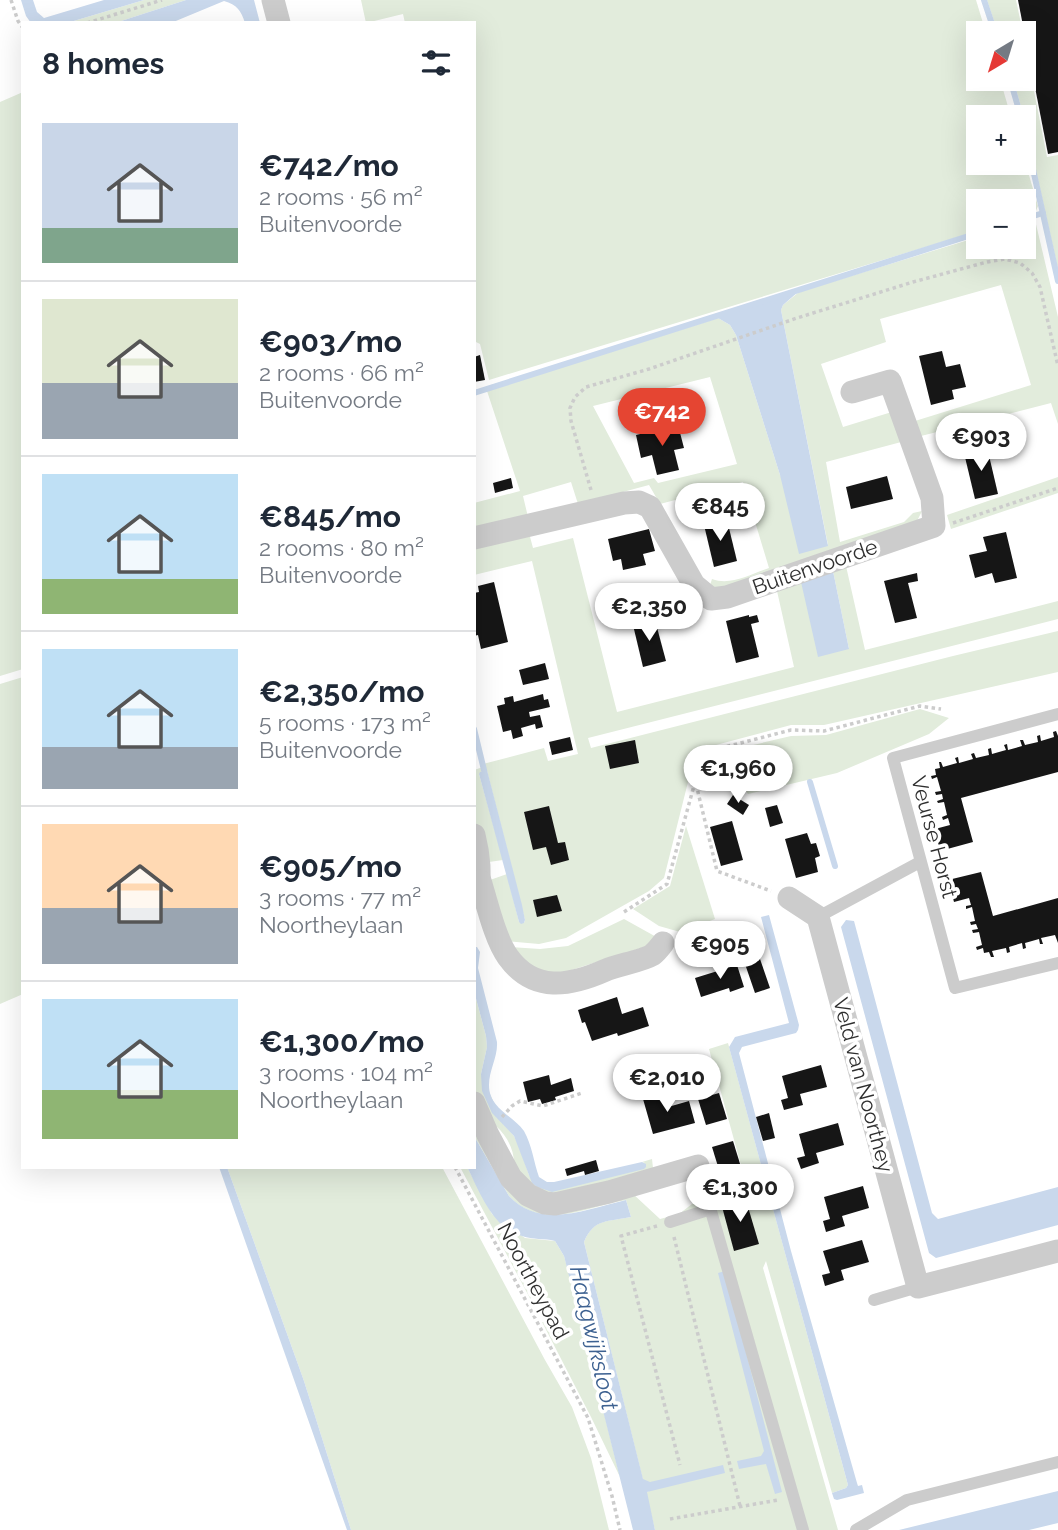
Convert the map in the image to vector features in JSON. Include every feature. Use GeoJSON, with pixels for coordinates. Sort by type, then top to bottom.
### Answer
{"type":"FeatureCollection","features":[{"type":"Feature","properties":{"kind":"street"},"geometry":{"type":"LineString","coordinates":[[273,0],[278,21]]}},
{"type":"Feature","properties":{"kind":"street"},"geometry":{"type":"LineString","coordinates":[[852,392],[890,381],[932,498],[934,526]]}},
{"type":"Feature","properties":{"kind":"street","name":"Buitenvoorde"},"geometry":{"type":"LineString","coordinates":[[476,538],[624,502],[639,502],[650,507],[694,585],[711,599],[727,597],[934,526]]}},
{"type":"Feature","properties":{"kind":"street"},"geometry":{"type":"LineString","coordinates":[[476,842],[480,857],[476,903]]}},
{"type":"Feature","properties":{"kind":"street"},"geometry":{"type":"LineString","coordinates":[[480,881],[508,957],[521,971],[542,982],[559,984],[580,980],[651,955],[663,943]]}},
{"type":"Feature","properties":{"kind":"street"},"geometry":{"type":"LineString","coordinates":[[789,898],[818,917]]}},
{"type":"Feature","properties":{"kind":"street","name":"Veld van Noorthey"},"geometry":{"type":"LineString","coordinates":[[818,917],[918,1287]]}},
{"type":"Feature","properties":{"kind":"street"},"geometry":{"type":"LineString","coordinates":[[476,1108],[511,1178],[528,1195],[545,1203],[609,1192],[698,1166]]}},
{"type":"Feature","properties":{"kind":"street"},"geometry":{"type":"LineString","coordinates":[[918,1287],[1058,1251]]}},
{"type":"Feature","properties":{"kind":"lane","name":"Veurse Horst"},"geometry":{"type":"LineString","coordinates":[[1058,714],[893,758],[955,988],[1058,963]]}},
{"type":"Feature","properties":{"kind":"lane"},"geometry":{"type":"LineString","coordinates":[[818,917],[920,862]]}},
{"type":"Feature","properties":{"kind":"lane"},"geometry":{"type":"LineString","coordinates":[[698,1166],[803,1530]]}},
{"type":"Feature","properties":{"kind":"lane"},"geometry":{"type":"LineString","coordinates":[[670,1222],[711,1209]]}},
{"type":"Feature","properties":{"kind":"lane"},"geometry":{"type":"LineString","coordinates":[[874,1300],[918,1287]]}},
{"type":"Feature","properties":{"kind":"lane"},"geometry":{"type":"LineString","coordinates":[[856,1530],[907,1500],[1058,1462]]}},
{"type":"Feature","properties":{"kind":"path"},"geometry":{"type":"LineString","coordinates":[[11,0],[21,25]]}},
{"type":"Feature","properties":{"kind":"path"},"geometry":{"type":"LineString","coordinates":[[94,21],[162,0]]}},
{"type":"Feature","properties":{"kind":"path"},"geometry":{"type":"LineString","coordinates":[[597,509],[571,421],[570,408],[575,397],[586,387],[649,369],[797,318],[913,282],[1005,259],[1020,263],[1032,273],[1040,287],[1058,366]]}},
{"type":"Feature","properties":{"kind":"path"},"geometry":{"type":"LineString","coordinates":[[934,526],[948,525],[1058,488]]}},
{"type":"Feature","properties":{"kind":"path"},"geometry":{"type":"LineString","coordinates":[[624,912],[667,884],[699,762],[717,749],[791,730],[824,731],[920,706],[942,709]]}},
{"type":"Feature","properties":{"kind":"path"},"geometry":{"type":"LineString","coordinates":[[695,782],[717,870],[789,898]]}},
{"type":"Feature","properties":{"kind":"path"},"geometry":{"type":"LineString","coordinates":[[506,1113],[520,1101],[543,1106],[582,1093]]}},
{"type":"Feature","properties":{"kind":"path","name":"Noortheypad"},"geometry":{"type":"LineString","coordinates":[[456,1169],[588,1418],[620,1530]]}},
{"type":"Feature","properties":{"kind":"path"},"geometry":{"type":"LineString","coordinates":[[680,1465],[621,1236],[670,1222],[740,1506]]}},
{"type":"Feature","properties":{"kind":"path"},"geometry":{"type":"LineString","coordinates":[[670,1519],[794,1497]]}},
{"type":"Feature","properties":{"kind":"green space"},"geometry":{"type":"Polygon","coordinates":[[[144,0],[186,0],[121,21],[74,21],[144,0]]]}},
{"type":"Feature","properties":{"kind":"green space"},"geometry":{"type":"Polygon","coordinates":[[[361,0],[976,0],[982,21],[966,21],[966,91],[1003,91],[1008,105],[966,105],[966,175],[1029,175],[1033,189],[966,189],[966,235],[489,380],[480,344],[476,342],[476,21],[405,21],[403,14],[366,21],[361,0]]]}},
{"type":"Feature","properties":{"kind":"green space"},"geometry":{"type":"Polygon","coordinates":[[[987,0],[1016,0],[1020,21],[994,21],[987,0]]]}},
{"type":"Feature","properties":{"kind":"green space"},"geometry":{"type":"Polygon","coordinates":[[[1016,91],[1034,91],[1047,157],[1058,155],[1058,269],[1036,171],[1036,105],[1021,105],[1016,91]]]}},
{"type":"Feature","properties":{"kind":"green space"},"geometry":{"type":"Polygon","coordinates":[[[21,93],[21,670],[0,676],[0,102],[21,93]]]}},
{"type":"Feature","properties":{"kind":"green space"},"geometry":{"type":"Polygon","coordinates":[[[1036,224],[1058,317],[1058,424],[1051,403],[921,436],[915,421],[1031,385],[1001,285],[880,319],[886,342],[821,364],[843,427],[895,411],[905,441],[826,462],[840,542],[904,522],[913,513],[922,511],[917,521],[727,591],[709,588],[712,579],[734,580],[769,568],[743,482],[660,504],[649,485],[578,504],[571,482],[523,496],[528,517],[476,530],[476,502],[520,491],[487,391],[718,318],[730,325],[736,335],[780,475],[828,545],[781,310],[783,305],[799,292],[966,241],[966,259],[1036,259],[1036,224]],[[710,377],[593,406],[634,483],[654,478],[658,483],[737,464],[710,377]]]}},
{"type":"Feature","properties":{"kind":"green space"},"geometry":{"type":"Polygon","coordinates":[[[1058,477],[1058,493],[951,529],[947,515],[1058,477]]]}},
{"type":"Feature","properties":{"kind":"green space"},"geometry":{"type":"Polygon","coordinates":[[[529,533],[533,548],[573,538],[617,712],[794,667],[777,591],[801,582],[849,649],[833,571],[846,566],[865,650],[1058,601],[1058,619],[588,738],[591,748],[1058,631],[1058,672],[824,725],[791,725],[716,745],[696,759],[664,878],[649,891],[566,938],[539,944],[505,941],[490,880],[507,874],[519,922],[524,923],[525,920],[485,770],[479,774],[503,860],[485,861],[476,825],[476,769],[483,767],[483,764],[544,748],[548,761],[578,754],[532,561],[476,575],[476,546],[529,533]]]}},
{"type":"Feature","properties":{"kind":"green space"},"geometry":{"type":"Polygon","coordinates":[[[21,678],[21,995],[0,1004],[0,684],[21,678]]]}},
{"type":"Feature","properties":{"kind":"green space"},"geometry":{"type":"Polygon","coordinates":[[[920,709],[949,718],[929,734],[837,773],[748,794],[719,753],[791,736],[826,735],[920,709]]]}},
{"type":"Feature","properties":{"kind":"green space"},"geometry":{"type":"Polygon","coordinates":[[[686,826],[715,919],[680,932],[659,926],[633,909],[670,886],[686,826]]]}},
{"type":"Feature","properties":{"kind":"green space"},"geometry":{"type":"Polygon","coordinates":[[[624,919],[660,939],[657,943],[543,979],[510,947],[540,949],[568,946],[624,919]]]}},
{"type":"Feature","properties":{"kind":"green space"},"geometry":{"type":"Polygon","coordinates":[[[476,998],[487,1047],[481,1074],[537,1187],[645,1163],[642,1162],[652,1159],[653,1168],[651,1171],[542,1197],[514,1167],[510,1145],[481,1106],[476,1093],[476,998]]]}},
{"type":"Feature","properties":{"kind":"green space"},"geometry":{"type":"Polygon","coordinates":[[[728,1043],[848,1485],[832,1493],[766,1261],[763,1268],[838,1530],[655,1530],[646,1493],[649,1491],[643,1480],[584,1242],[592,1229],[602,1222],[631,1217],[626,1200],[565,1214],[536,1213],[522,1207],[509,1196],[476,1139],[476,1120],[527,1201],[632,1193],[660,1219],[679,1214],[744,1176],[709,1049],[728,1043]]]}},
{"type":"Feature","properties":{"kind":"green space"},"geometry":{"type":"Polygon","coordinates":[[[228,1169],[443,1169],[572,1407],[591,1458],[609,1530],[351,1530],[304,1381],[228,1169]]]}},
{"type":"Feature","properties":{"kind":"green space"},"geometry":{"type":"Polygon","coordinates":[[[461,1169],[468,1169],[492,1214],[525,1238],[555,1241],[564,1256],[620,1477],[542,1322],[559,1324],[555,1303],[533,1304],[461,1169]]]}},
{"type":"Feature","properties":{"kind":"water"},"geometry":{"type":"Polygon","coordinates":[[[21,0],[33,0],[37,12],[44,18],[104,0],[144,0],[74,21],[30,21],[21,0]]]}},
{"type":"Feature","properties":{"kind":"water"},"geometry":{"type":"Polygon","coordinates":[[[186,0],[254,0],[259,21],[244,21],[238,9],[224,1],[176,21],[121,21],[186,0]]]}},
{"type":"Feature","properties":{"kind":"water"},"geometry":{"type":"Polygon","coordinates":[[[798,292],[781,310],[828,546],[799,554],[780,475],[736,335],[730,325],[718,318],[757,302],[798,292]]]}},
{"type":"Feature","properties":{"kind":"water"},"geometry":{"type":"Polygon","coordinates":[[[833,571],[849,649],[818,657],[801,582],[833,571]]]}},
{"type":"Feature","properties":{"kind":"water"},"geometry":{"type":"Polygon","coordinates":[[[487,770],[522,905],[525,920],[521,924],[479,774],[487,770]]]}},
{"type":"Feature","properties":{"kind":"water"},"geometry":{"type":"Polygon","coordinates":[[[769,915],[799,1025],[798,1030],[796,1033],[742,1047],[739,1053],[791,1251],[857,1483],[858,1486],[862,1485],[864,1493],[837,1500],[832,1493],[848,1485],[729,1047],[735,1037],[789,1023],[761,917],[769,915]]]}},
{"type":"Feature","properties":{"kind":"water"},"geometry":{"type":"Polygon","coordinates":[[[846,920],[854,921],[932,1213],[938,1219],[1058,1187],[1058,1225],[936,1258],[929,1253],[841,927],[846,920]]]}},
{"type":"Feature","properties":{"kind":"water"},"geometry":{"type":"Polygon","coordinates":[[[476,947],[480,952],[478,968],[497,1042],[489,1079],[490,1093],[497,1106],[524,1131],[539,1177],[547,1182],[554,1182],[642,1162],[646,1167],[552,1192],[532,1183],[514,1136],[492,1113],[482,1091],[481,1074],[487,1047],[476,998],[476,947]]]}},
{"type":"Feature","properties":{"kind":"water","name":"Haagwijksloot"},"geometry":{"type":"Polygon","coordinates":[[[476,1139],[509,1196],[521,1206],[535,1212],[549,1215],[580,1212],[626,1200],[631,1217],[597,1225],[584,1242],[643,1479],[650,1482],[723,1465],[725,1473],[647,1492],[655,1530],[633,1530],[564,1256],[555,1241],[530,1238],[512,1232],[495,1217],[468,1169],[476,1169],[476,1139]]]}},
{"type":"Feature","properties":{"kind":"water"},"geometry":{"type":"Polygon","coordinates":[[[220,1169],[228,1169],[304,1381],[351,1530],[347,1530],[220,1169]]]}},
{"type":"Feature","properties":{"kind":"water"},"geometry":{"type":"Polygon","coordinates":[[[725,1271],[782,1492],[775,1494],[766,1464],[739,1469],[737,1461],[761,1456],[764,1451],[718,1273],[725,1271]]]}},
{"type":"Feature","properties":{"kind":"water"},"geometry":{"type":"Polygon","coordinates":[[[1058,1491],[1058,1523],[1029,1530],[899,1530],[1058,1491]]]}},
{"type":"Feature","properties":{"kind":"building"},"geometry":{"type":"Polygon","coordinates":[[[1018,0],[1058,0],[1058,152],[1048,154],[1036,91],[1036,21],[1022,21],[1018,0]]]}},
{"type":"Feature","properties":{"kind":"building"},"geometry":{"type":"Polygon","coordinates":[[[942,351],[946,367],[960,364],[966,387],[952,390],[954,399],[931,405],[919,356],[942,351]]]}},
{"type":"Feature","properties":{"kind":"building"},"geometry":{"type":"Polygon","coordinates":[[[480,355],[485,380],[476,382],[476,356],[480,355]]]}},
{"type":"Feature","properties":{"kind":"building"},"geometry":{"type":"Polygon","coordinates":[[[678,425],[684,448],[674,450],[679,470],[657,475],[652,455],[641,458],[636,435],[678,425]]]}},
{"type":"Feature","properties":{"kind":"building"},"geometry":{"type":"Polygon","coordinates":[[[987,447],[998,494],[975,499],[964,453],[987,447]]]}},
{"type":"Feature","properties":{"kind":"building"},"geometry":{"type":"Polygon","coordinates":[[[887,476],[893,499],[851,509],[846,487],[887,476]]]}},
{"type":"Feature","properties":{"kind":"building"},"geometry":{"type":"Polygon","coordinates":[[[511,478],[513,488],[495,493],[493,483],[511,478]]]}},
{"type":"Feature","properties":{"kind":"building"},"geometry":{"type":"Polygon","coordinates":[[[727,520],[737,561],[714,567],[704,525],[727,520]]]}},
{"type":"Feature","properties":{"kind":"building"},"geometry":{"type":"Polygon","coordinates":[[[649,529],[655,551],[643,554],[646,565],[623,570],[621,559],[613,561],[608,539],[649,529]]]}},
{"type":"Feature","properties":{"kind":"building"},"geometry":{"type":"Polygon","coordinates":[[[1006,532],[1017,578],[995,583],[992,573],[975,578],[969,555],[987,551],[983,537],[1006,532]]]}},
{"type":"Feature","properties":{"kind":"building"},"geometry":{"type":"Polygon","coordinates":[[[917,573],[918,581],[908,583],[917,618],[895,623],[884,581],[917,573]]]}},
{"type":"Feature","properties":{"kind":"building"},"geometry":{"type":"Polygon","coordinates":[[[494,582],[508,642],[481,649],[476,636],[478,586],[494,582]]]}},
{"type":"Feature","properties":{"kind":"building"},"geometry":{"type":"Polygon","coordinates":[[[757,615],[759,622],[751,624],[759,657],[736,663],[726,621],[757,615]]]}},
{"type":"Feature","properties":{"kind":"building"},"geometry":{"type":"Polygon","coordinates":[[[655,620],[666,661],[643,667],[633,625],[655,620]]]}},
{"type":"Feature","properties":{"kind":"building"},"geometry":{"type":"Polygon","coordinates":[[[545,663],[549,679],[523,685],[519,670],[545,663]]]}},
{"type":"Feature","properties":{"kind":"building"},"geometry":{"type":"Polygon","coordinates":[[[543,694],[550,707],[529,712],[530,717],[540,715],[543,727],[536,729],[535,724],[521,728],[523,736],[513,739],[511,730],[503,732],[497,706],[505,704],[504,698],[513,696],[514,702],[543,694]]]}},
{"type":"Feature","properties":{"kind":"building"},"geometry":{"type":"Polygon","coordinates":[[[1056,731],[1058,772],[961,798],[973,842],[940,851],[935,829],[950,825],[948,818],[943,820],[942,817],[947,815],[944,802],[937,801],[943,799],[942,794],[936,795],[935,792],[941,791],[937,777],[932,779],[931,776],[936,775],[935,769],[940,768],[939,762],[943,767],[957,763],[955,758],[958,757],[959,763],[973,759],[971,754],[974,753],[976,758],[989,755],[988,749],[991,748],[992,754],[1006,750],[1004,745],[1007,744],[1008,750],[1022,746],[1020,740],[1023,740],[1025,745],[1038,742],[1037,736],[1040,735],[1041,741],[1054,737],[1053,732],[1056,731]]]}},
{"type":"Feature","properties":{"kind":"building"},"geometry":{"type":"Polygon","coordinates":[[[570,737],[573,750],[552,755],[549,742],[570,737]]]}},
{"type":"Feature","properties":{"kind":"building"},"geometry":{"type":"Polygon","coordinates":[[[635,740],[639,763],[610,769],[605,746],[635,740]]]}},
{"type":"Feature","properties":{"kind":"building"},"geometry":{"type":"Polygon","coordinates":[[[733,795],[749,805],[743,815],[727,804],[733,795]]]}},
{"type":"Feature","properties":{"kind":"building"},"geometry":{"type":"Polygon","coordinates":[[[777,805],[783,823],[770,827],[765,808],[777,805]]]}},
{"type":"Feature","properties":{"kind":"building"},"geometry":{"type":"Polygon","coordinates":[[[549,806],[558,843],[565,842],[569,860],[551,865],[546,847],[533,850],[524,812],[549,806]]]}},
{"type":"Feature","properties":{"kind":"building"},"geometry":{"type":"Polygon","coordinates":[[[732,821],[743,860],[721,866],[710,827],[732,821]]]}},
{"type":"Feature","properties":{"kind":"building"},"geometry":{"type":"Polygon","coordinates":[[[807,833],[811,844],[816,843],[820,856],[815,858],[818,872],[796,878],[785,839],[807,833]]]}},
{"type":"Feature","properties":{"kind":"building"},"geometry":{"type":"Polygon","coordinates":[[[981,872],[993,916],[1058,898],[1058,943],[1055,935],[1041,938],[1043,944],[1040,944],[1039,939],[1025,943],[1026,948],[1023,949],[1022,943],[1009,947],[1010,952],[1007,953],[1006,948],[992,951],[994,957],[991,957],[989,952],[984,953],[983,948],[977,950],[976,947],[982,945],[979,932],[973,933],[972,930],[978,929],[976,924],[971,925],[970,922],[975,921],[972,907],[966,909],[966,906],[971,905],[969,898],[954,902],[948,880],[981,872]]]}},
{"type":"Feature","properties":{"kind":"building"},"geometry":{"type":"Polygon","coordinates":[[[557,895],[562,911],[537,917],[533,900],[557,895]]]}},
{"type":"Feature","properties":{"kind":"building"},"geometry":{"type":"Polygon","coordinates":[[[760,959],[770,988],[755,993],[745,964],[760,959]]]}},
{"type":"Feature","properties":{"kind":"building"},"geometry":{"type":"Polygon","coordinates":[[[737,965],[744,987],[730,992],[729,988],[701,997],[695,978],[737,965]]]}},
{"type":"Feature","properties":{"kind":"building"},"geometry":{"type":"Polygon","coordinates":[[[617,997],[622,1014],[643,1007],[649,1026],[592,1041],[578,1010],[617,997]]]}},
{"type":"Feature","properties":{"kind":"building"},"geometry":{"type":"Polygon","coordinates":[[[821,1065],[827,1087],[800,1094],[803,1105],[784,1110],[781,1100],[788,1098],[782,1076],[821,1065]]]}},
{"type":"Feature","properties":{"kind":"building"},"geometry":{"type":"Polygon","coordinates":[[[549,1075],[551,1085],[571,1078],[574,1091],[542,1104],[540,1099],[528,1102],[523,1082],[549,1075]]]}},
{"type":"Feature","properties":{"kind":"building"},"geometry":{"type":"Polygon","coordinates":[[[664,1093],[668,1107],[689,1101],[695,1123],[653,1134],[643,1099],[664,1093]]]}},
{"type":"Feature","properties":{"kind":"building"},"geometry":{"type":"Polygon","coordinates":[[[719,1093],[727,1119],[706,1125],[698,1099],[719,1093]]]}},
{"type":"Feature","properties":{"kind":"building"},"geometry":{"type":"Polygon","coordinates":[[[769,1113],[775,1138],[763,1141],[756,1117],[769,1113]]]}},
{"type":"Feature","properties":{"kind":"building"},"geometry":{"type":"Polygon","coordinates":[[[838,1123],[844,1145],[816,1153],[819,1163],[801,1169],[797,1158],[805,1156],[799,1134],[838,1123]]]}},
{"type":"Feature","properties":{"kind":"building"},"geometry":{"type":"Polygon","coordinates":[[[733,1141],[741,1167],[720,1173],[712,1147],[733,1141]]]}},
{"type":"Feature","properties":{"kind":"building"},"geometry":{"type":"Polygon","coordinates":[[[596,1160],[599,1171],[585,1175],[584,1171],[567,1176],[565,1169],[596,1160]]]}},
{"type":"Feature","properties":{"kind":"building"},"geometry":{"type":"Polygon","coordinates":[[[863,1186],[869,1208],[842,1216],[845,1226],[826,1232],[823,1221],[830,1219],[824,1197],[863,1186]]]}},
{"type":"Feature","properties":{"kind":"building"},"geometry":{"type":"Polygon","coordinates":[[[745,1197],[759,1244],[734,1251],[721,1203],[745,1197]]]}},
{"type":"Feature","properties":{"kind":"building"},"geometry":{"type":"Polygon","coordinates":[[[862,1240],[869,1262],[841,1270],[844,1280],[825,1286],[822,1275],[830,1273],[823,1251],[862,1240]]]}},
{"type":"Feature","properties":{"kind":"waterway"},"geometry":{"type":"LineString","coordinates":[[984,0],[991,21]]}},
{"type":"Feature","properties":{"kind":"waterway"},"geometry":{"type":"LineString","coordinates":[[1013,91],[1018,105]]}},
{"type":"Feature","properties":{"kind":"waterway"},"geometry":{"type":"LineString","coordinates":[[1034,175],[1058,281]]}},
{"type":"Feature","properties":{"kind":"waterway"},"geometry":{"type":"LineString","coordinates":[[1036,215],[1043,213]]}},
{"type":"Feature","properties":{"kind":"waterway"},"geometry":{"type":"LineString","coordinates":[[476,392],[966,237]]}},
{"type":"Feature","properties":{"kind":"waterway"},"geometry":{"type":"LineString","coordinates":[[476,737],[484,770]]}},
{"type":"Feature","properties":{"kind":"waterway"},"geometry":{"type":"LineString","coordinates":[[810,782],[835,866]]}}]}
